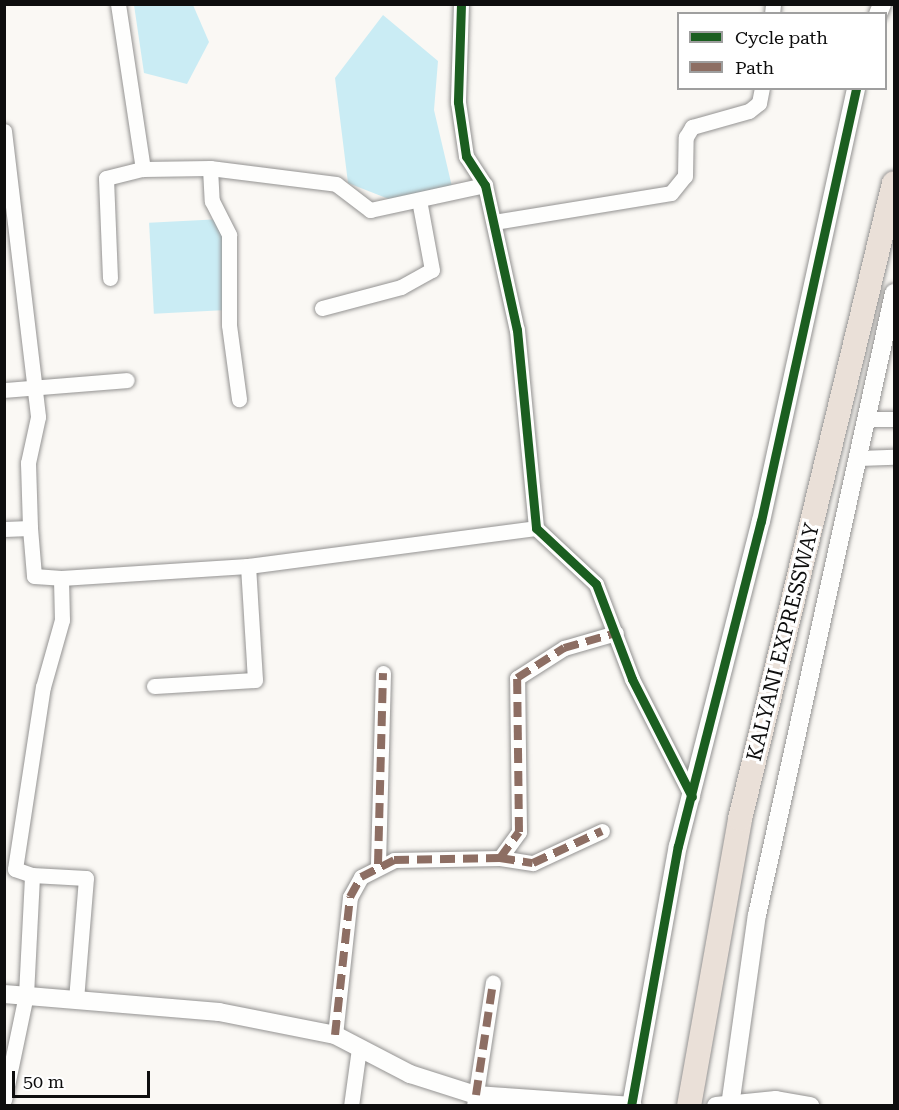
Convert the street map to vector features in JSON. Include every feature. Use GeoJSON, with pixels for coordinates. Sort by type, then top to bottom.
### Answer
{"type":"FeatureCollection","features":[{"type":"Feature","properties":{"kind":"highway","name":"KALYANI EXPRESSWAY"},"geometry":{"type":"LineString","coordinates":[[689,1106],[740,819],[894,183]]}},
{"type":"Feature","properties":{"kind":"street"},"geometry":{"type":"LineString","coordinates":[[118,4],[143,169]]}},
{"type":"Feature","properties":{"kind":"street"},"geometry":{"type":"LineString","coordinates":[[461,4],[458,102],[466,156],[485,185],[517,330],[536,528],[596,584],[632,679],[692,797]]}},
{"type":"Feature","properties":{"kind":"street"},"geometry":{"type":"LineString","coordinates":[[494,222],[671,193],[685,176],[686,137],[692,127],[749,111],[759,103],[762,90]]}},
{"type":"Feature","properties":{"kind":"street"},"geometry":{"type":"LineString","coordinates":[[4,994],[219,1011],[335,1035],[410,1074],[475,1100],[631,1105],[650,985],[692,797],[761,521],[856,90]]}},
{"type":"Feature","properties":{"kind":"street"},"geometry":{"type":"LineString","coordinates":[[4,131],[34,387],[30,528],[34,576],[62,578],[248,566],[536,528]]}},
{"type":"Feature","properties":{"kind":"street"},"geometry":{"type":"LineString","coordinates":[[210,168],[212,201],[229,235],[229,325],[239,399]]}},
{"type":"Feature","properties":{"kind":"street"},"geometry":{"type":"LineString","coordinates":[[110,278],[106,178],[143,169],[210,168],[336,184],[370,210],[485,185]]}},
{"type":"Feature","properties":{"kind":"street"},"geometry":{"type":"LineString","coordinates":[[322,308],[401,287],[432,270],[419,200]]}},
{"type":"Feature","properties":{"kind":"street"},"geometry":{"type":"LineString","coordinates":[[810,1106],[725,1105],[757,915],[894,293]]}},
{"type":"Feature","properties":{"kind":"street"},"geometry":{"type":"LineString","coordinates":[[4,390],[127,380]]}},
{"type":"Feature","properties":{"kind":"street"},"geometry":{"type":"LineString","coordinates":[[867,419],[894,419]]}},
{"type":"Feature","properties":{"kind":"street"},"geometry":{"type":"LineString","coordinates":[[859,458],[894,458]]}},
{"type":"Feature","properties":{"kind":"street"},"geometry":{"type":"LineString","coordinates":[[4,530],[30,528]]}},
{"type":"Feature","properties":{"kind":"street"},"geometry":{"type":"LineString","coordinates":[[154,686],[255,680],[248,566]]}},
{"type":"Feature","properties":{"kind":"street"},"geometry":{"type":"LineString","coordinates":[[62,578],[62,620],[43,687],[15,869],[32,875],[86,878],[76,999]]}},
{"type":"Feature","properties":{"kind":"street"},"geometry":{"type":"LineString","coordinates":[[500,858],[519,832],[517,678],[564,648],[616,633]]}},
{"type":"Feature","properties":{"kind":"street"},"geometry":{"type":"LineString","coordinates":[[378,864],[383,673]]}},
{"type":"Feature","properties":{"kind":"street"},"geometry":{"type":"LineString","coordinates":[[335,1035],[350,897],[361,877],[378,864],[500,858],[533,863],[602,831]]}},
{"type":"Feature","properties":{"kind":"street"},"geometry":{"type":"LineString","coordinates":[[4,1100],[26,995],[32,875]]}},
{"type":"Feature","properties":{"kind":"street"},"geometry":{"type":"LineString","coordinates":[[475,1100],[493,982]]}},
{"type":"Feature","properties":{"kind":"street"},"geometry":{"type":"LineString","coordinates":[[351,1106],[359,1048]]}},
{"type":"Feature","properties":{"kind":"water"},"geometry":{"type":"Polygon","coordinates":[[[134,5],[193,5],[209,42],[187,84],[144,73],[134,5]]]}},
{"type":"Feature","properties":{"kind":"water"},"geometry":{"type":"Polygon","coordinates":[[[383,15],[438,61],[434,110],[453,191],[404,205],[348,183],[335,78],[383,15]]]}},
{"type":"Feature","properties":{"kind":"water"},"geometry":{"type":"Polygon","coordinates":[[[222,219],[227,310],[154,314],[149,223],[222,219]]]}},
{"type":"Feature","properties":{"kind":"marked path"},"geometry":{"type":"LineString","coordinates":[[335,1035],[350,897],[361,877],[394,860],[500,858],[519,832],[517,678],[564,648],[616,633]]}},
{"type":"Feature","properties":{"kind":"marked path"},"geometry":{"type":"LineString","coordinates":[[378,864],[383,673]]}},
{"type":"Feature","properties":{"kind":"marked path"},"geometry":{"type":"LineString","coordinates":[[500,858],[533,863],[602,831]]}},
{"type":"Feature","properties":{"kind":"marked path"},"geometry":{"type":"LineString","coordinates":[[476,1095],[493,982]]}},
{"type":"Feature","properties":{"kind":"cycle path"},"geometry":{"type":"LineString","coordinates":[[461,4],[458,102],[466,156],[485,185],[517,330],[536,528],[596,584],[632,679],[692,797]]}},
{"type":"Feature","properties":{"kind":"cycle path"},"geometry":{"type":"LineString","coordinates":[[631,1106],[678,846],[761,521],[856,90]]}}]}
